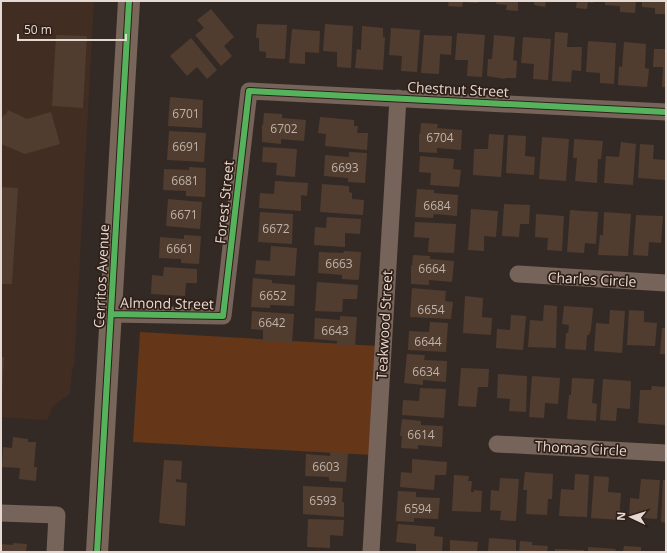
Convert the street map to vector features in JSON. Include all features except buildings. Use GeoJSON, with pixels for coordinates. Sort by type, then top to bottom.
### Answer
{"type":"FeatureCollection","features":[{"type":"Feature","properties":{"kind":"main road","name":"Cerritos Avenue"},"geometry":{"type":"LineString","coordinates":[[97,552],[129,1]]}},
{"type":"Feature","properties":{"kind":"street","name":"Chestnut Street"},"geometry":{"type":"LineString","coordinates":[[249,91],[666,112]]}},
{"type":"Feature","properties":{"kind":"street","name":"Forest Street"},"geometry":{"type":"LineString","coordinates":[[223,316],[249,91]]}},
{"type":"Feature","properties":{"kind":"street","name":"Teakwood Street"},"geometry":{"type":"LineString","coordinates":[[371,552],[398,98]]}},
{"type":"Feature","properties":{"kind":"street","name":"Charles Circle"},"geometry":{"type":"LineString","coordinates":[[518,274],[666,283]]}},
{"type":"Feature","properties":{"kind":"street","name":"Almond Street"},"geometry":{"type":"LineString","coordinates":[[111,314],[223,316]]}},
{"type":"Feature","properties":{"kind":"street","name":"Thomas Circle"},"geometry":{"type":"LineString","coordinates":[[497,444],[666,453]]}},
{"type":"Feature","properties":{"kind":"street"},"geometry":{"type":"LineString","coordinates":[[1,513],[57,515],[55,552]]}},
{"type":"Feature","properties":{"kind":"shaded area"},"geometry":{"type":"Polygon","coordinates":[[[1,1],[94,1],[74,366],[72,368],[70,394],[52,407],[47,420],[1,417],[1,1]]]}},
{"type":"Feature","properties":{"kind":"shaded area"},"geometry":{"type":"Polygon","coordinates":[[[140,332],[378,346],[372,455],[133,442],[140,332]]]}},
{"type":"Feature","properties":{"kind":"cycle path"},"geometry":{"type":"LineString","coordinates":[[97,552],[129,1]]}},
{"type":"Feature","properties":{"kind":"cycle path"},"geometry":{"type":"LineString","coordinates":[[111,314],[223,316],[249,91],[666,112]]}}]}
